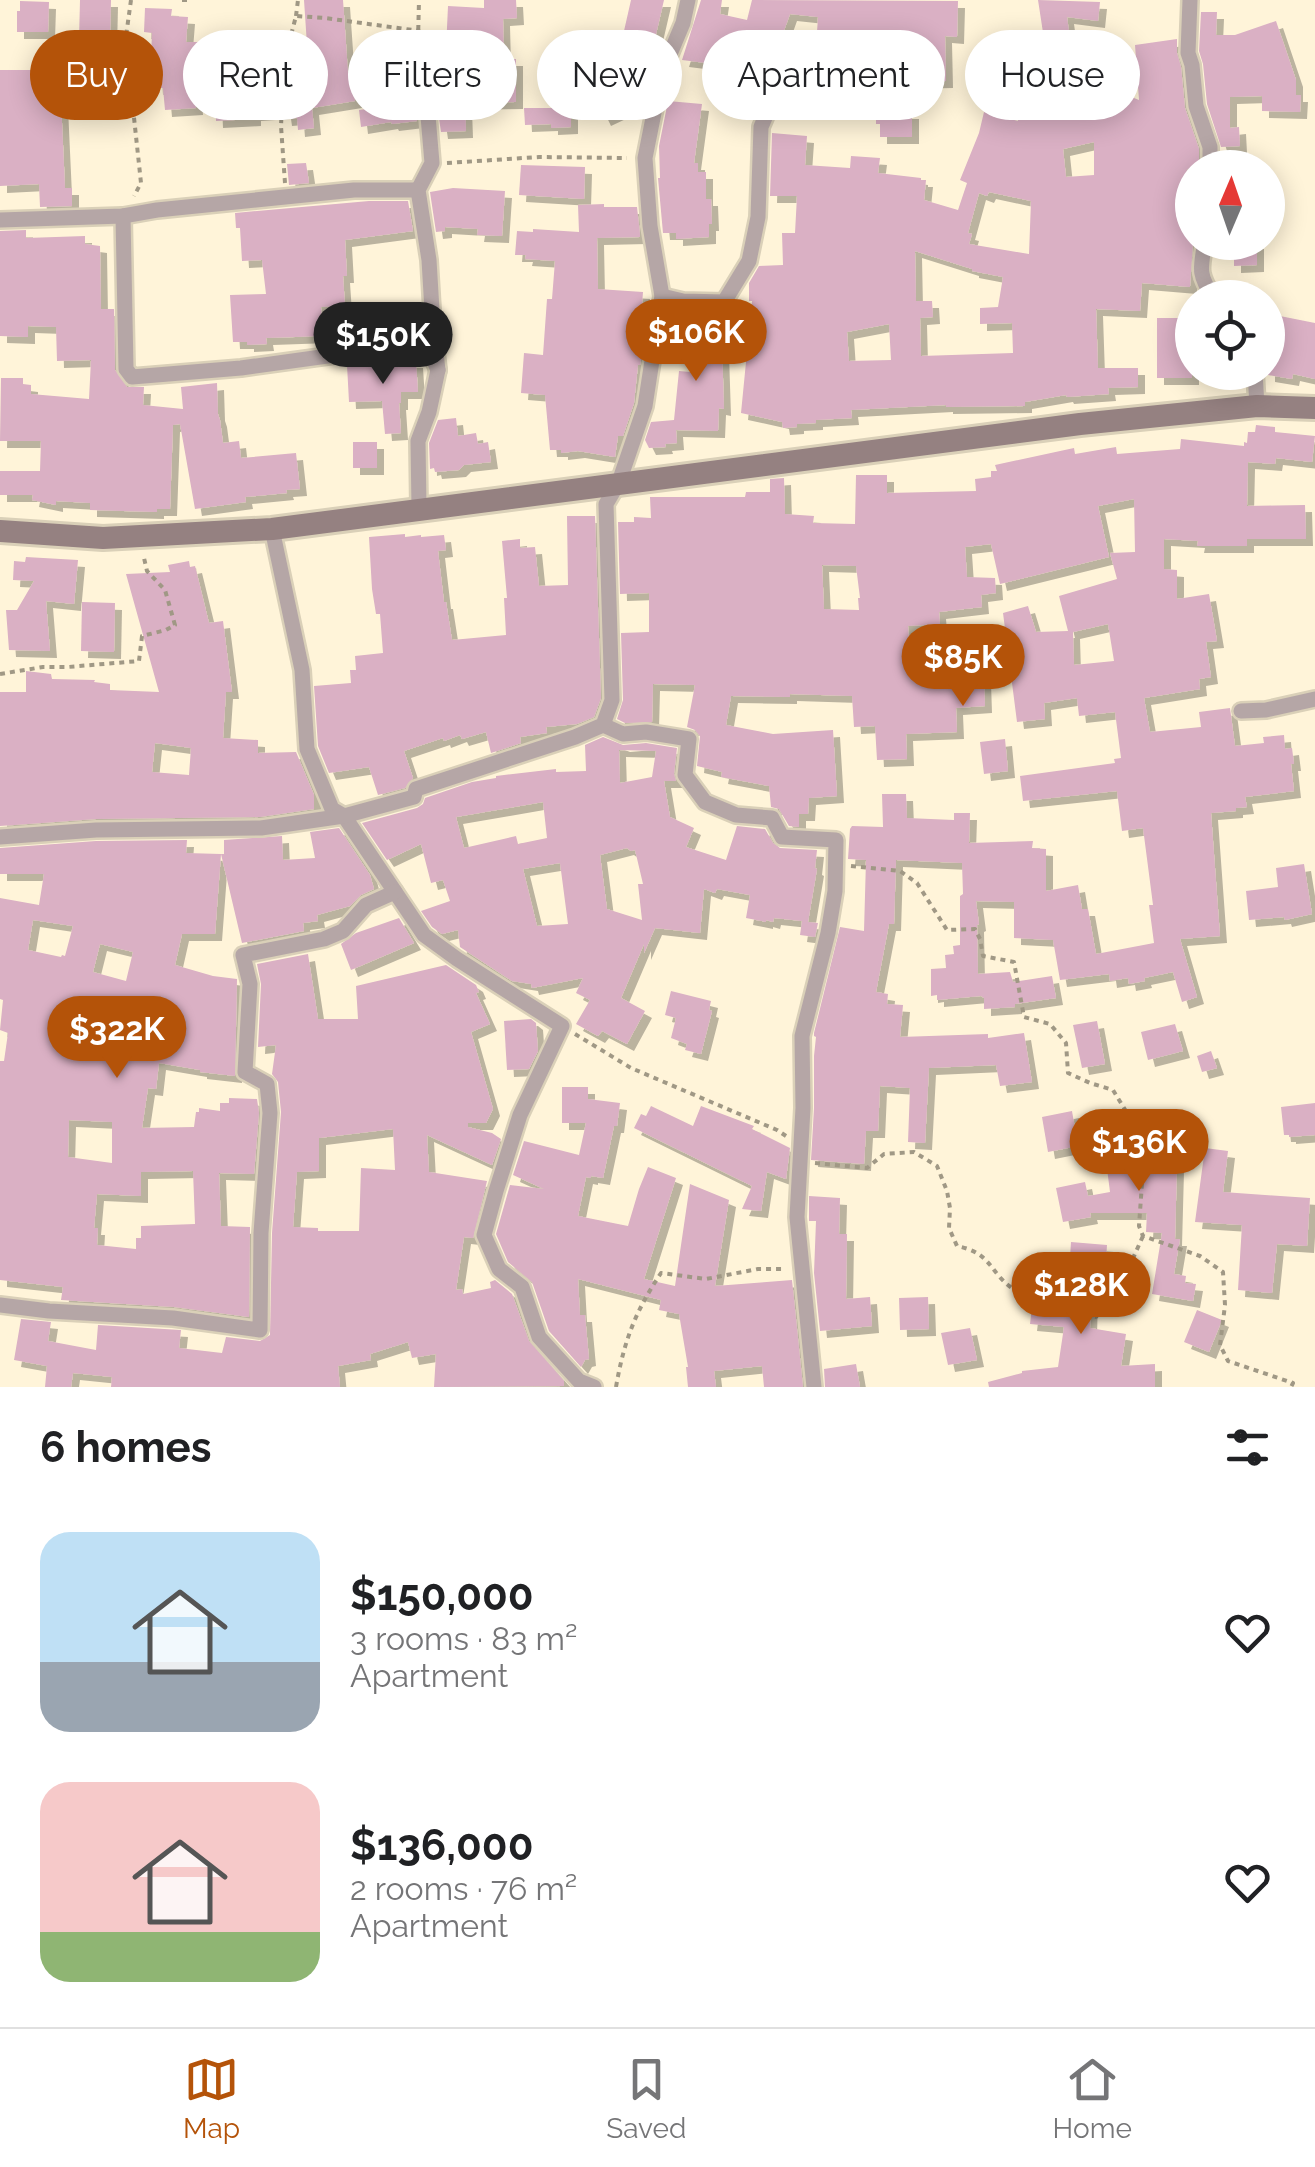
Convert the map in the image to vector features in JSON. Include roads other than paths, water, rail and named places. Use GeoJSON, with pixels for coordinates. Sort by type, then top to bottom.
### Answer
{"type":"FeatureCollection","features":[{"type":"Feature","properties":{"kind":"main road"},"geometry":{"type":"LineString","coordinates":[[0,532],[103,538],[272,528],[1080,424],[1258,406],[1315,408]]}},
{"type":"Feature","properties":{"kind":"street"},"geometry":{"type":"LineString","coordinates":[[0,837],[96,830],[261,828],[344,816],[414,798],[416,789],[603,725],[612,700],[606,504],[619,482],[645,406],[662,296],[650,226],[645,158],[662,73],[683,23],[688,0]]}},
{"type":"Feature","properties":{"kind":"street"},"geometry":{"type":"LineString","coordinates":[[1190,0],[1188,53],[1196,106],[1210,150]]}},
{"type":"Feature","properties":{"kind":"street"},"geometry":{"type":"LineString","coordinates":[[419,508],[418,441],[438,370],[429,260],[418,190],[432,163],[428,120]]}},
{"type":"Feature","properties":{"kind":"street"},"geometry":{"type":"LineString","coordinates":[[662,296],[724,302],[749,262],[758,216],[764,120]]}},
{"type":"Feature","properties":{"kind":"street"},"geometry":{"type":"LineString","coordinates":[[0,220],[123,216],[354,190],[418,190]]}},
{"type":"Feature","properties":{"kind":"street"},"geometry":{"type":"LineString","coordinates":[[123,216],[126,369],[132,377],[241,368],[393,347],[430,352],[438,370]]}},
{"type":"Feature","properties":{"kind":"street"},"geometry":{"type":"LineString","coordinates":[[1257,390],[1258,406]]}},
{"type":"Feature","properties":{"kind":"street"},"geometry":{"type":"LineString","coordinates":[[272,528],[302,670],[307,749],[332,809],[344,816],[424,936],[562,1026],[520,1116],[484,1235],[499,1268],[522,1287],[538,1337],[579,1381],[594,1387]]}},
{"type":"Feature","properties":{"kind":"street"},"geometry":{"type":"LineString","coordinates":[[1241,711],[1266,710],[1315,699]]}},
{"type":"Feature","properties":{"kind":"street"},"geometry":{"type":"LineString","coordinates":[[603,725],[623,734],[646,732],[688,739],[686,775],[705,802],[736,814],[772,818],[782,836],[836,840],[835,892],[828,933],[802,1036],[797,1217],[814,1387]]}},
{"type":"Feature","properties":{"kind":"street"},"geometry":{"type":"LineString","coordinates":[[0,1304],[49,1311],[173,1318],[260,1330],[261,1233],[270,1113],[267,1084],[245,1072],[250,984],[243,956],[324,939],[343,931],[366,906],[394,892]]}}]}
